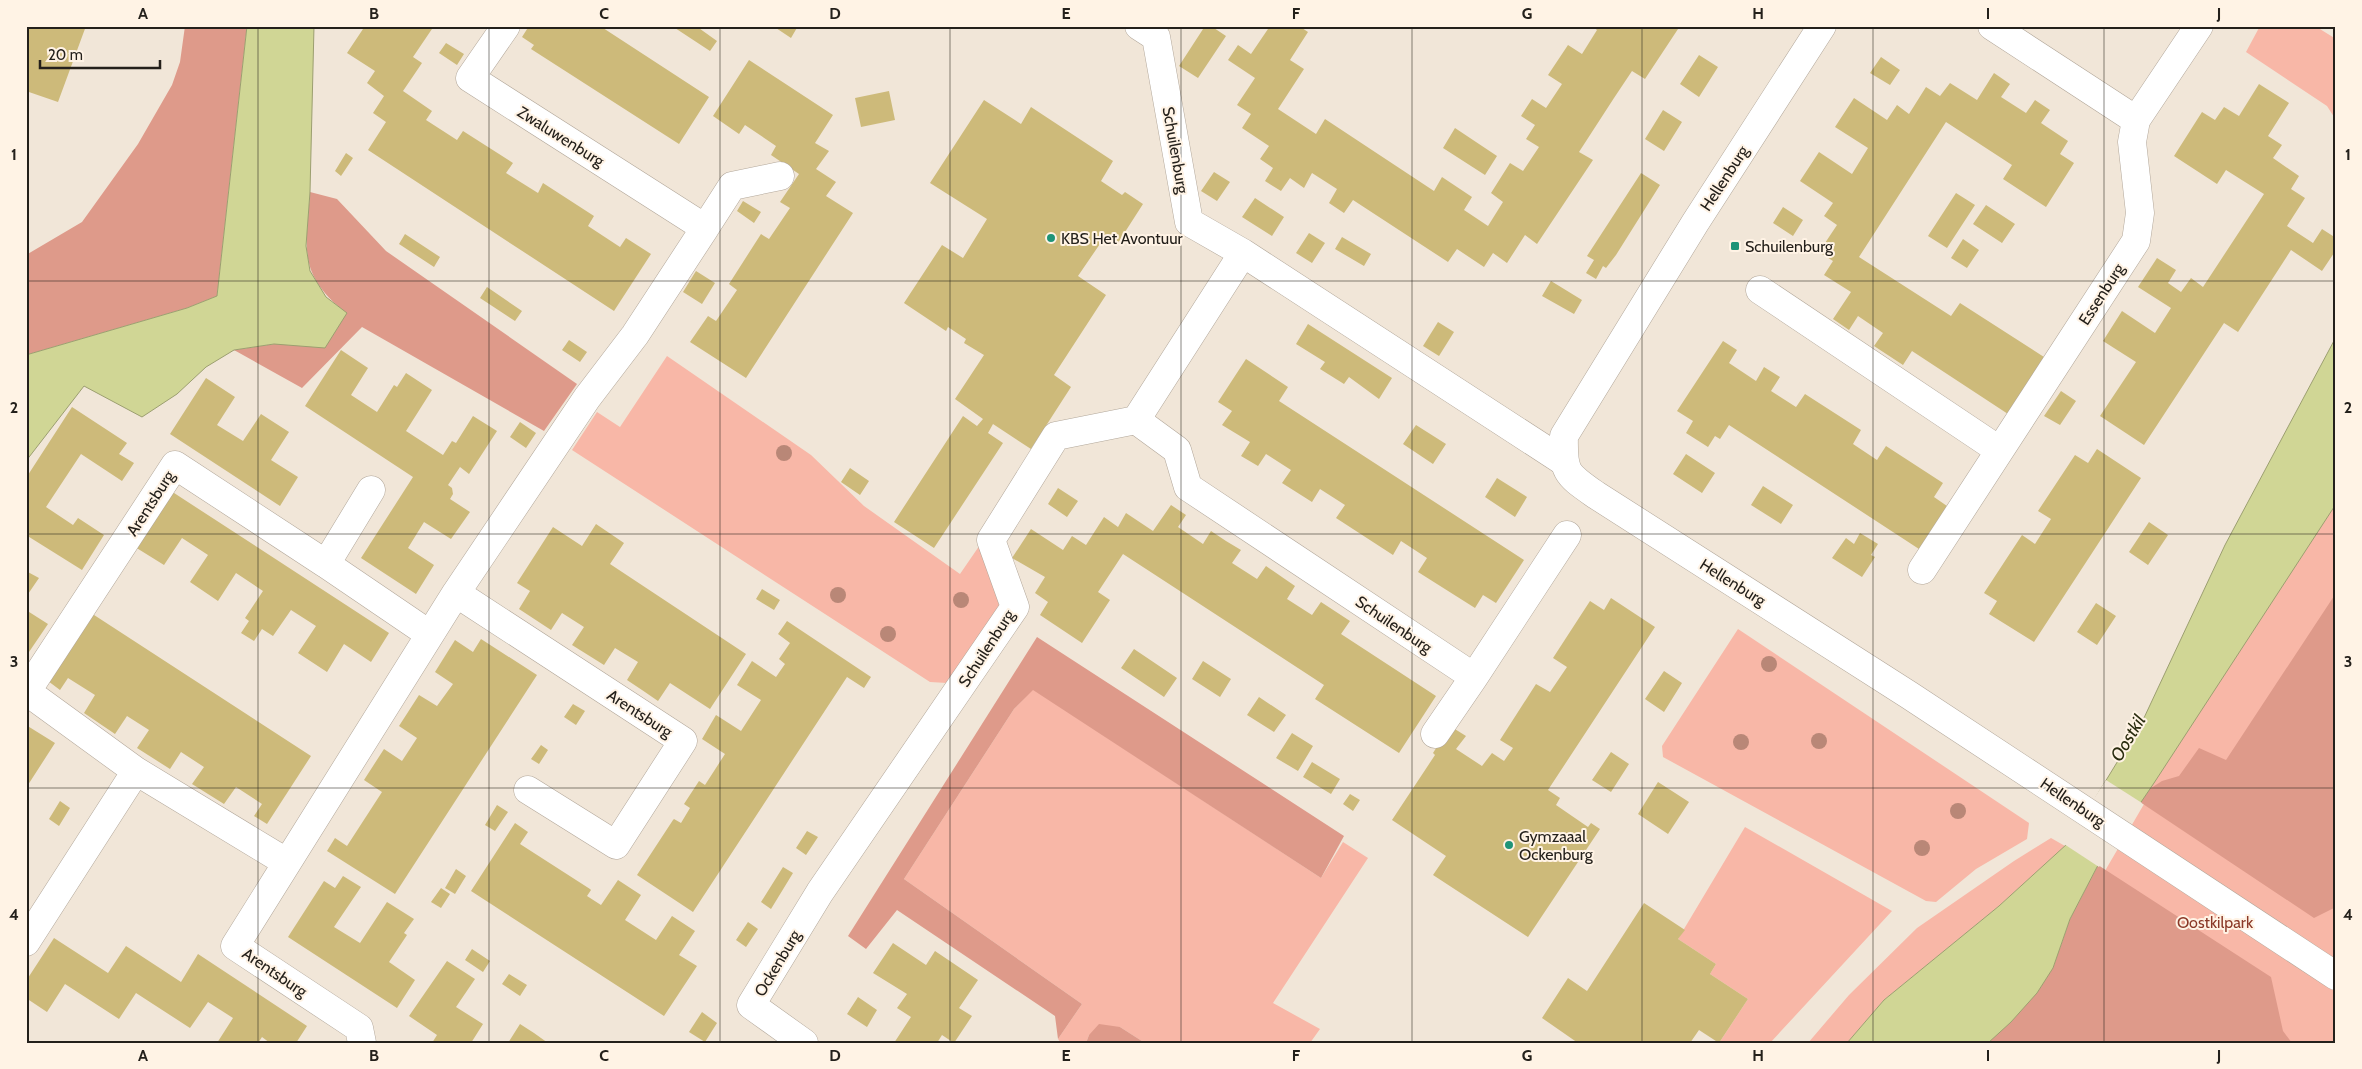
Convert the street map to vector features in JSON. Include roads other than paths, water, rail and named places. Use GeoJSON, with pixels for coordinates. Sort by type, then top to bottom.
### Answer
{"type":"FeatureCollection","features":[{"type":"Feature","properties":{"kind":"street","name":"Zwaluwenburg"},"geometry":{"type":"LineString","coordinates":[[506,26],[470,78],[705,228]]}},
{"type":"Feature","properties":{"kind":"street","name":"Schuilenburg"},"geometry":{"type":"LineString","coordinates":[[1139,26],[1156,37],[1188,222],[1243,253],[1563,462]]}},
{"type":"Feature","properties":{"kind":"street","name":"Hellenburg"},"geometry":{"type":"LineString","coordinates":[[1822,26],[1695,223],[1564,436],[1563,462],[1573,479],[1596,495],[2042,782],[2336,976]]}},
{"type":"Feature","properties":{"kind":"street"},"geometry":{"type":"LineString","coordinates":[[1992,26],[2136,120]]}},
{"type":"Feature","properties":{"kind":"street","name":"Essenburg"},"geometry":{"type":"LineString","coordinates":[[1922,570],[2136,241],[2140,213],[2132,142],[2136,120],[2199,26]]}},
{"type":"Feature","properties":{"kind":"street"},"geometry":{"type":"LineString","coordinates":[[705,228],[732,186],[780,176]]}},
{"type":"Feature","properties":{"kind":"street","name":"Arentsburg"},"geometry":{"type":"LineString","coordinates":[[362,1043],[359,1028],[235,946],[456,593],[588,398],[635,335],[705,228]]}},
{"type":"Feature","properties":{"kind":"street"},"geometry":{"type":"LineString","coordinates":[[1136,420],[1243,253]]}},
{"type":"Feature","properties":{"kind":"street"},"geometry":{"type":"LineString","coordinates":[[1760,290],[1999,450]]}},
{"type":"Feature","properties":{"kind":"street","name":"Schuilenburg"},"geometry":{"type":"LineString","coordinates":[[820,892],[1015,607],[991,540],[1056,436],[1136,420],[1177,450],[1188,487],[1474,677]]}},
{"type":"Feature","properties":{"kind":"street","name":"Arentsburg"},"geometry":{"type":"LineString","coordinates":[[286,862],[136,771],[26,691],[175,465],[430,634]]}},
{"type":"Feature","properties":{"kind":"street"},"geometry":{"type":"LineString","coordinates":[[326,564],[371,490]]}},
{"type":"Feature","properties":{"kind":"street"},"geometry":{"type":"LineString","coordinates":[[1435,734],[1567,535]]}},
{"type":"Feature","properties":{"kind":"street","name":"Arentsburg"},"geometry":{"type":"LineString","coordinates":[[456,593],[683,741],[616,845],[528,790]]}},
{"type":"Feature","properties":{"kind":"street"},"geometry":{"type":"LineString","coordinates":[[26,942],[136,771]]}},
{"type":"Feature","properties":{"kind":"street","name":"Ockenburg"},"geometry":{"type":"LineString","coordinates":[[804,1043],[751,1005],[820,892]]}},
{"type":"Feature","properties":{"kind":"place","name":"KBS Het Avontuur"},"geometry":{"type":"Point","coordinates":[1051,238]}},
{"type":"Feature","properties":{"kind":"place","name":"Schuilenburg"},"geometry":{"type":"Point","coordinates":[1735,246]}},
{"type":"Feature","properties":{"kind":"place","name":"Gymzaaal Ockenburg"},"geometry":{"type":"Point","coordinates":[1509,845]}},
{"type":"Feature","properties":{"kind":"water label","name":"Oostkil"},"geometry":{"type":"Point","coordinates":[2128,738]}},
{"type":"Feature","properties":{"kind":"park label","name":"Oostkilpark"},"geometry":{"type":"Point","coordinates":[2215,922]}}]}
